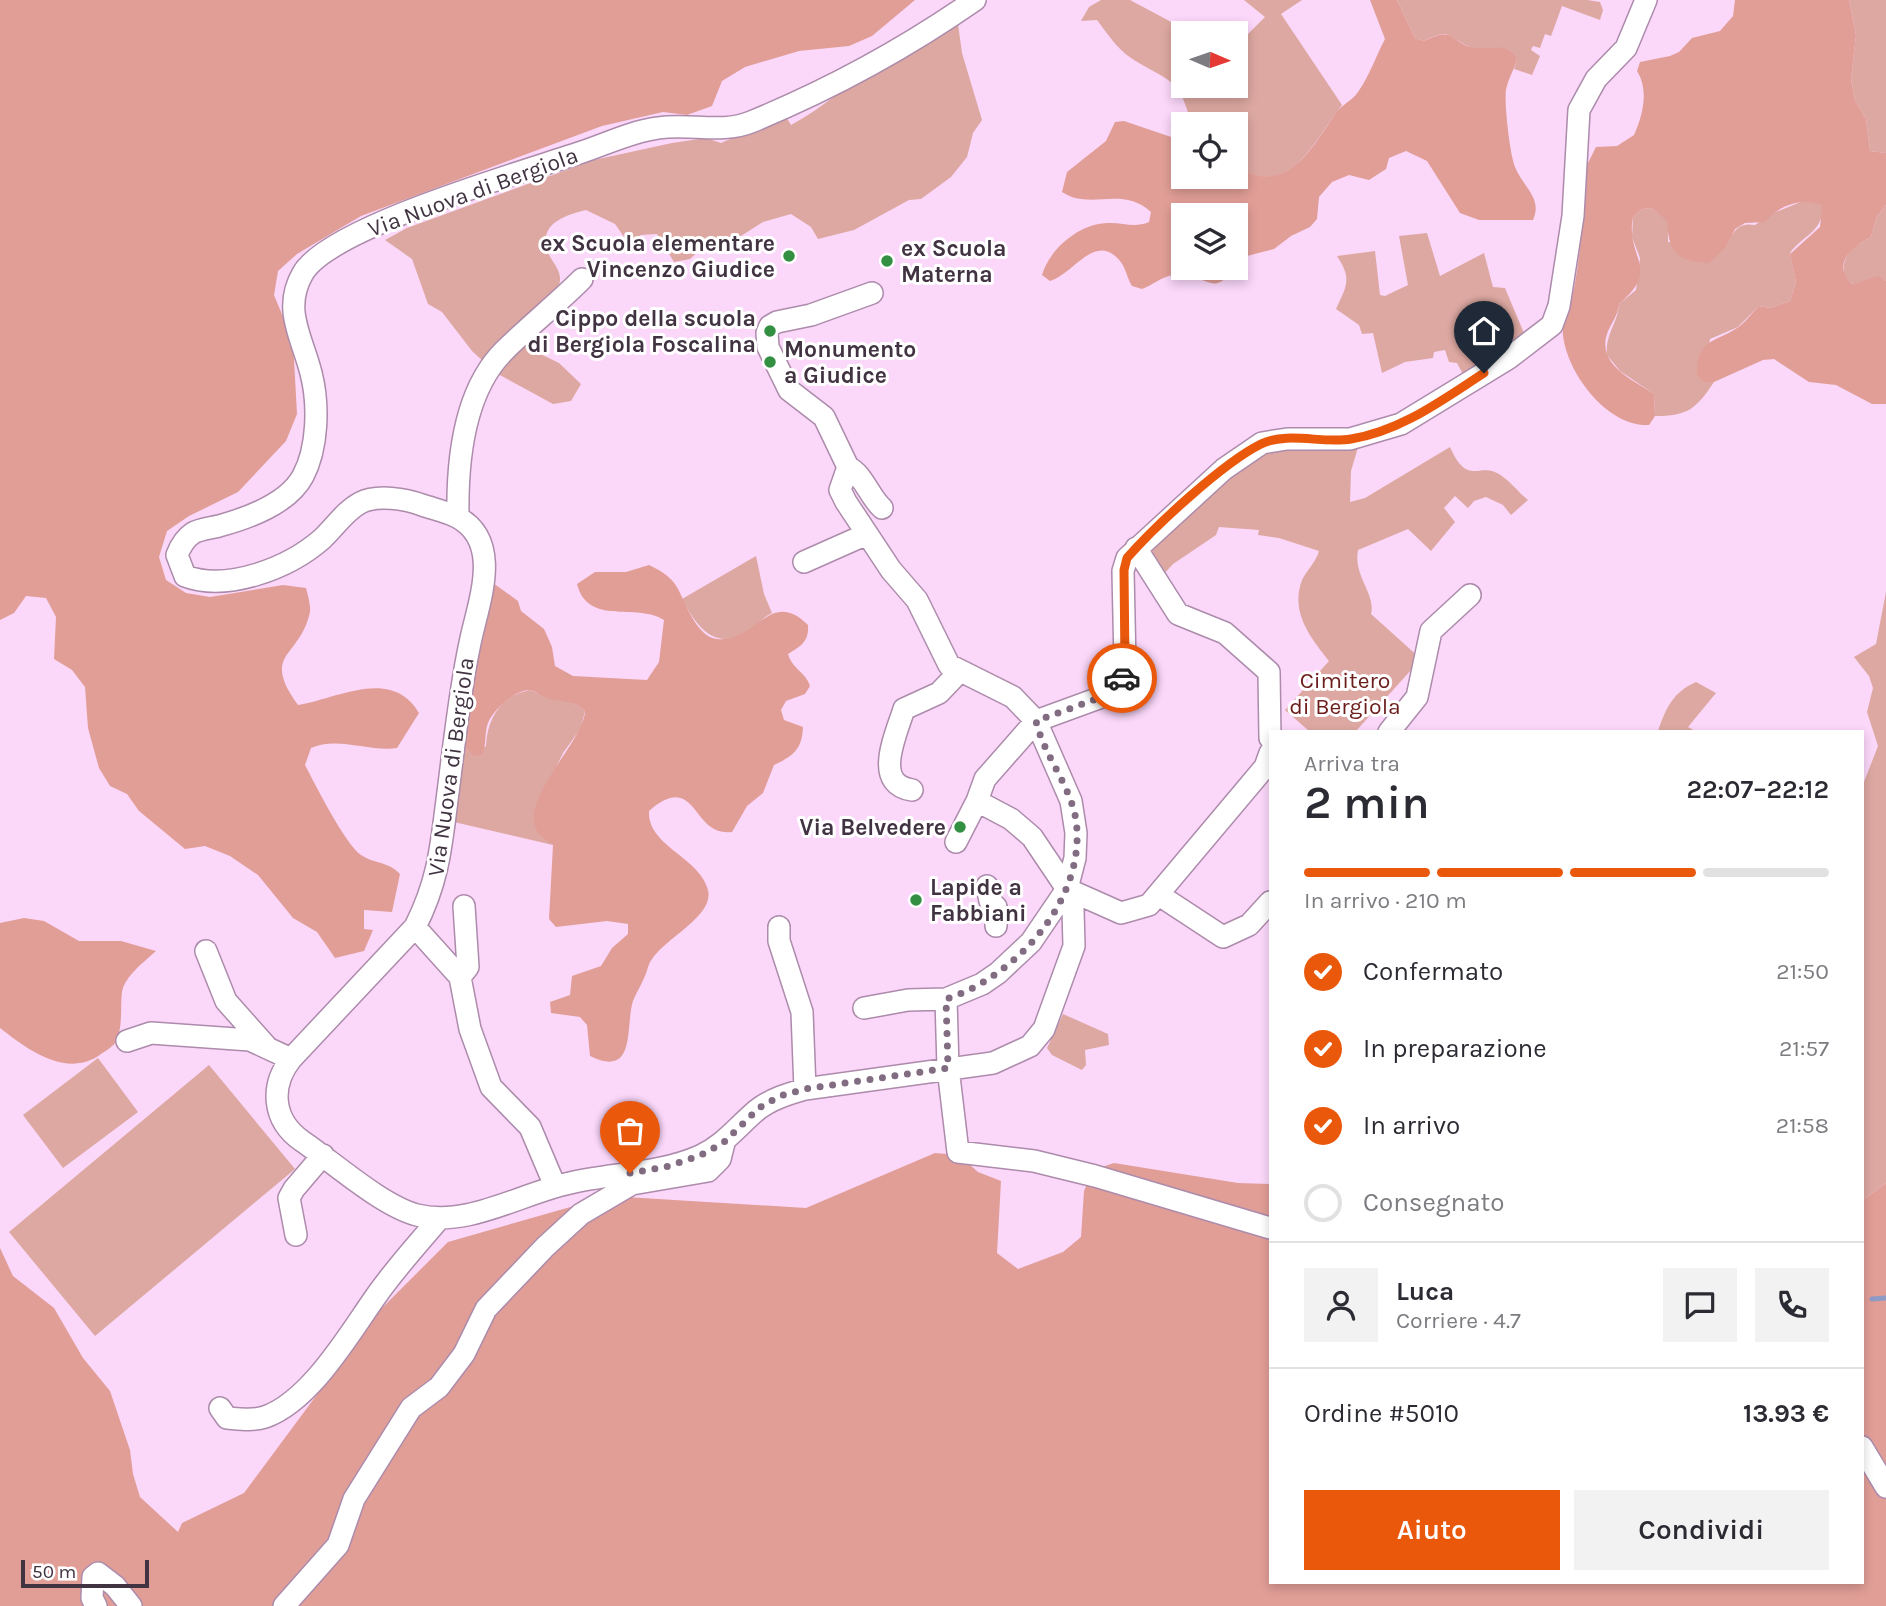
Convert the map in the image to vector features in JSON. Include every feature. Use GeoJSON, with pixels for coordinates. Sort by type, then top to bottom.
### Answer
{"type":"FeatureCollection","features":[{"type":"Feature","properties":{"kind":"street","name":"Via Nuova di Bergiola"},"geometry":{"type":"LineString","coordinates":[[723,1143],[699,1156],[666,1167],[555,1186],[486,1208],[439,1219],[397,1208],[298,1138],[279,1114],[277,1085],[291,1059],[415,927],[438,874],[466,663],[485,570],[484,546],[474,530],[458,517],[414,502],[377,498],[360,503],[303,554],[279,565],[222,582],[198,581],[184,576],[177,555],[182,544],[194,533],[268,507],[287,495],[307,468],[312,450],[317,399],[294,317],[292,297],[304,272],[318,256],[384,221],[657,128],[720,128],[749,123],[864,67],[975,0]]}},
{"type":"Feature","properties":{"kind":"street"},"geometry":{"type":"LineString","coordinates":[[956,842],[985,779],[1036,721],[1099,698],[1122,677],[1125,664],[1124,570],[1127,558],[1224,469],[1262,443],[1287,439],[1350,439],[1382,431],[1433,406],[1552,325],[1559,306],[1573,216],[1579,110],[1600,73],[1626,48],[1643,8]]}},
{"type":"Feature","properties":{"kind":"street"},"geometry":{"type":"LineString","coordinates":[[458,517],[457,479],[464,431],[486,375],[502,353],[582,278]]}},
{"type":"Feature","properties":{"kind":"street"},"geometry":{"type":"LineString","coordinates":[[873,293],[811,315],[777,322],[770,326],[767,333],[768,347],[789,390],[824,417],[848,467],[854,470],[873,500],[882,508]]}},
{"type":"Feature","properties":{"kind":"street"},"geometry":{"type":"LineString","coordinates":[[848,467],[840,490],[891,570],[917,600],[949,665],[1013,696],[1036,721],[1039,733],[1062,778],[1076,821],[1075,858],[1067,889],[1025,949],[982,984],[946,999],[908,1000],[864,1008]]}},
{"type":"Feature","properties":{"kind":"street"},"geometry":{"type":"LineString","coordinates":[[804,562],[867,534]]}},
{"type":"Feature","properties":{"kind":"street"},"geometry":{"type":"LineString","coordinates":[[1136,548],[1178,614],[1225,633],[1269,672],[1270,730]]}},
{"type":"Feature","properties":{"kind":"street"},"geometry":{"type":"LineString","coordinates":[[1391,730],[1417,698],[1431,631],[1471,595]]}},
{"type":"Feature","properties":{"kind":"street"},"geometry":{"type":"LineString","coordinates":[[912,790],[900,788],[892,780],[888,768],[904,709],[939,694],[960,671]]}},
{"type":"Feature","properties":{"kind":"street"},"geometry":{"type":"LineString","coordinates":[[1067,889],[1121,913],[1142,909],[1159,895],[1265,767],[1269,756]]}},
{"type":"Feature","properties":{"kind":"street"},"geometry":{"type":"LineString","coordinates":[[284,1606],[338,1545],[354,1499],[411,1408],[439,1387],[464,1354],[486,1309],[536,1256],[581,1214],[632,1184],[708,1171],[720,1159],[723,1143],[759,1108],[780,1096],[805,1089],[993,1063],[1013,1057],[1030,1046],[1044,1029],[1074,946],[1075,927],[1067,889],[1025,829],[977,801]]}},
{"type":"Feature","properties":{"kind":"street"},"geometry":{"type":"LineString","coordinates":[[988,886],[990,901],[996,907],[996,926]]}},
{"type":"Feature","properties":{"kind":"street"},"geometry":{"type":"LineString","coordinates":[[1159,895],[1223,937],[1249,925],[1269,903]]}},
{"type":"Feature","properties":{"kind":"street"},"geometry":{"type":"LineString","coordinates":[[460,977],[468,967],[464,906]]}},
{"type":"Feature","properties":{"kind":"street"},"geometry":{"type":"LineString","coordinates":[[415,927],[460,977],[470,1030],[491,1087],[530,1127],[555,1186]]}},
{"type":"Feature","properties":{"kind":"street"},"geometry":{"type":"LineString","coordinates":[[779,927],[779,941],[802,1012],[805,1089]]}},
{"type":"Feature","properties":{"kind":"street"},"geometry":{"type":"LineString","coordinates":[[206,951],[226,1001],[267,1048]]}},
{"type":"Feature","properties":{"kind":"street"},"geometry":{"type":"LineString","coordinates":[[946,999],[948,1068],[958,1152],[1034,1161],[1095,1176],[1269,1228]]}},
{"type":"Feature","properties":{"kind":"street"},"geometry":{"type":"LineString","coordinates":[[127,1041],[151,1033],[250,1040],[291,1059]]}},
{"type":"Feature","properties":{"kind":"street"},"geometry":{"type":"LineString","coordinates":[[296,1235],[289,1198],[323,1155]]}},
{"type":"Feature","properties":{"kind":"street"},"geometry":{"type":"LineString","coordinates":[[220,1408],[227,1418],[244,1420],[265,1417],[297,1395],[341,1348],[374,1297],[439,1219]]}},
{"type":"Feature","properties":{"kind":"street"},"geometry":{"type":"LineString","coordinates":[[1864,1450],[1886,1487]]}},
{"type":"Feature","properties":{"kind":"street"},"geometry":{"type":"LineString","coordinates":[[96,1606],[92,1598],[93,1577],[98,1573],[115,1586],[131,1606]]}},
{"type":"Feature","properties":{"kind":"green space"},"geometry":{"type":"Polygon","coordinates":[[[1101,0],[1130,0],[1171,22],[1171,82],[1126,54],[1097,20],[1081,21],[1089,7],[1101,0]]]}},
{"type":"Feature","properties":{"kind":"green space"},"geometry":{"type":"Polygon","coordinates":[[[1244,0],[1302,0],[1281,14],[1342,105],[1299,162],[1286,172],[1271,177],[1248,172],[1248,112],[1188,112],[1182,98],[1248,98],[1248,34],[1265,17],[1244,0]]]}},
{"type":"Feature","properties":{"kind":"green space"},"geometry":{"type":"Polygon","coordinates":[[[1397,0],[1587,0],[1600,2],[1603,10],[1600,20],[1562,6],[1551,36],[1545,34],[1540,48],[1533,46],[1531,50],[1540,56],[1532,75],[1514,69],[1517,59],[1496,48],[1477,49],[1445,34],[1424,41],[1415,38],[1397,0]]]}},
{"type":"Feature","properties":{"kind":"green space"},"geometry":{"type":"Polygon","coordinates":[[[1849,0],[1886,0],[1886,153],[1870,151],[1866,119],[1855,100],[1851,79],[1856,35],[1849,0]]]}},
{"type":"Feature","properties":{"kind":"green space"},"geometry":{"type":"Polygon","coordinates":[[[958,24],[962,53],[982,120],[973,133],[967,157],[951,177],[921,199],[909,200],[854,230],[818,239],[811,227],[791,214],[763,222],[733,241],[702,248],[690,259],[674,262],[657,234],[641,235],[629,244],[615,224],[586,210],[556,222],[547,233],[546,241],[548,254],[559,272],[559,287],[545,309],[522,333],[530,349],[559,363],[581,384],[571,401],[553,404],[496,373],[472,351],[442,312],[428,304],[412,259],[385,240],[407,228],[594,160],[706,138],[721,143],[785,115],[791,125],[867,75],[958,24]]]}},
{"type":"Feature","properties":{"kind":"green space"},"geometry":{"type":"Polygon","coordinates":[[[1803,201],[1813,201],[1822,206],[1822,215],[1816,228],[1790,253],[1796,282],[1790,301],[1770,308],[1759,306],[1738,327],[1710,339],[1704,382],[1714,382],[1708,391],[1690,409],[1676,414],[1655,416],[1654,394],[1620,371],[1607,355],[1608,341],[1619,304],[1636,290],[1640,258],[1632,237],[1633,217],[1642,209],[1652,208],[1668,221],[1668,242],[1726,247],[1740,227],[1755,225],[1771,214],[1803,201]]]}},
{"type":"Feature","properties":{"kind":"green space"},"geometry":{"type":"Polygon","coordinates":[[[1886,205],[1886,281],[1878,277],[1852,284],[1844,277],[1846,257],[1871,237],[1877,216],[1886,205]]]}},
{"type":"Feature","properties":{"kind":"green space"},"geometry":{"type":"Polygon","coordinates":[[[1427,233],[1440,276],[1484,253],[1493,287],[1505,288],[1526,338],[1464,376],[1457,363],[1449,362],[1445,350],[1434,352],[1433,358],[1405,362],[1382,373],[1373,333],[1362,334],[1359,325],[1336,309],[1346,282],[1345,271],[1337,256],[1375,251],[1380,295],[1385,296],[1408,285],[1399,236],[1427,233]]]}},
{"type":"Feature","properties":{"kind":"green space","name":"Cimitero di Bergiola"},"geometry":{"type":"Polygon","coordinates":[[[1359,444],[1351,471],[1350,502],[1365,498],[1450,447],[1463,467],[1495,472],[1528,500],[1511,515],[1503,505],[1486,497],[1474,501],[1468,508],[1455,496],[1444,508],[1455,522],[1431,551],[1408,529],[1358,550],[1357,559],[1370,599],[1371,614],[1421,659],[1357,730],[1308,730],[1285,710],[1329,661],[1304,624],[1298,603],[1302,580],[1319,551],[1279,538],[1258,535],[1259,530],[1219,527],[1216,535],[1173,564],[1162,576],[1144,547],[1219,478],[1268,451],[1359,444]]]}},
{"type":"Feature","properties":{"kind":"green space"},"geometry":{"type":"Polygon","coordinates":[[[756,556],[764,594],[772,613],[746,633],[734,638],[715,637],[693,618],[682,599],[756,556]]]}},
{"type":"Feature","properties":{"kind":"green space"},"geometry":{"type":"Polygon","coordinates":[[[1886,592],[1886,1183],[1864,1200],[1864,782],[1878,746],[1867,712],[1873,688],[1869,676],[1854,657],[1876,644],[1886,592]]]}},
{"type":"Feature","properties":{"kind":"green space"},"geometry":{"type":"Polygon","coordinates":[[[1696,682],[1716,693],[1688,727],[1693,730],[1658,730],[1671,702],[1696,682]]]}},
{"type":"Feature","properties":{"kind":"green space"},"geometry":{"type":"Polygon","coordinates":[[[530,690],[573,704],[585,711],[581,728],[563,753],[535,811],[553,845],[454,822],[465,747],[472,756],[486,746],[489,727],[498,710],[511,697],[530,690]]]}},
{"type":"Feature","properties":{"kind":"green space"},"geometry":{"type":"Polygon","coordinates":[[[1063,1014],[1108,1034],[1109,1045],[1085,1050],[1086,1065],[1082,1070],[1052,1055],[1047,1048],[1063,1014]]]}},
{"type":"Feature","properties":{"kind":"green space"},"geometry":{"type":"Polygon","coordinates":[[[98,1058],[138,1112],[63,1168],[23,1115],[98,1058]]]}},
{"type":"Feature","properties":{"kind":"green space"},"geometry":{"type":"Polygon","coordinates":[[[209,1065],[295,1169],[95,1336],[9,1232],[209,1065]]]}},
{"type":"Feature","properties":{"kind":"shaded area"},"geometry":{"type":"Polygon","coordinates":[[[0,0],[915,0],[872,36],[849,46],[799,51],[745,67],[722,81],[712,106],[687,115],[663,112],[602,126],[361,216],[297,254],[278,271],[274,295],[293,341],[297,414],[286,441],[238,492],[189,516],[167,531],[159,557],[166,580],[186,593],[210,597],[283,585],[306,588],[310,613],[304,630],[282,666],[287,688],[298,705],[363,689],[379,688],[394,691],[408,699],[419,713],[397,748],[321,745],[311,748],[305,765],[354,849],[366,858],[391,867],[400,874],[392,912],[364,910],[364,929],[373,930],[364,951],[335,958],[317,932],[293,918],[258,875],[230,856],[205,846],[185,849],[139,811],[127,794],[110,786],[99,768],[88,728],[85,687],[72,670],[54,659],[56,617],[46,598],[26,596],[14,613],[0,620],[0,0]]]}},
{"type":"Feature","properties":{"kind":"shaded area"},"geometry":{"type":"Polygon","coordinates":[[[1370,0],[1397,0],[1415,38],[1424,41],[1442,34],[1468,46],[1504,48],[1513,53],[1517,59],[1506,90],[1508,129],[1515,167],[1536,205],[1533,220],[1479,220],[1460,213],[1427,161],[1406,151],[1389,158],[1386,169],[1369,180],[1349,175],[1332,182],[1319,197],[1317,219],[1310,227],[1291,236],[1274,249],[1248,256],[1248,203],[1171,203],[1171,276],[1142,289],[1132,286],[1120,261],[1111,253],[1102,250],[1093,252],[1050,281],[1042,275],[1059,246],[1088,227],[1110,223],[1134,225],[1149,222],[1151,212],[1129,200],[1084,199],[1062,192],[1067,172],[1106,141],[1115,122],[1124,121],[1171,137],[1171,189],[1248,189],[1248,172],[1269,176],[1283,173],[1295,166],[1316,142],[1337,111],[1358,92],[1385,39],[1370,0]]]}},
{"type":"Feature","properties":{"kind":"shaded area"},"geometry":{"type":"Polygon","coordinates":[[[1735,0],[1849,0],[1856,35],[1851,79],[1855,100],[1866,119],[1870,151],[1886,153],[1886,205],[1877,216],[1871,237],[1851,251],[1846,257],[1843,270],[1852,284],[1878,276],[1886,281],[1886,404],[1872,404],[1836,385],[1809,382],[1774,359],[1763,360],[1714,382],[1704,382],[1697,375],[1700,354],[1704,347],[1740,326],[1759,306],[1770,308],[1790,301],[1796,282],[1790,254],[1820,227],[1822,206],[1799,202],[1776,211],[1765,222],[1745,223],[1735,229],[1726,247],[1709,263],[1689,260],[1676,253],[1670,241],[1667,221],[1652,208],[1642,209],[1633,217],[1633,243],[1640,271],[1638,281],[1632,292],[1619,304],[1605,345],[1612,363],[1619,370],[1654,394],[1655,416],[1649,425],[1633,423],[1618,417],[1592,395],[1572,365],[1563,335],[1577,268],[1587,165],[1596,147],[1617,146],[1634,135],[1644,94],[1637,71],[1640,62],[1670,56],[1679,52],[1692,38],[1720,31],[1733,16],[1735,0]]]}},
{"type":"Feature","properties":{"kind":"shaded area"},"geometry":{"type":"Polygon","coordinates":[[[1202,280],[1223,280],[1216,283],[1202,280]]]}},
{"type":"Feature","properties":{"kind":"shaded area"},"geometry":{"type":"Polygon","coordinates":[[[649,565],[673,581],[693,619],[710,637],[731,638],[773,614],[783,612],[795,615],[808,625],[808,631],[803,643],[788,654],[810,686],[805,694],[786,701],[781,710],[784,720],[803,727],[798,747],[791,755],[774,765],[763,793],[747,806],[732,832],[719,831],[709,825],[686,801],[677,797],[665,800],[649,811],[656,833],[703,879],[708,890],[708,901],[703,911],[653,957],[633,1001],[626,1047],[615,1061],[605,1061],[590,1056],[587,1025],[580,1017],[551,1013],[550,1002],[570,995],[572,976],[601,966],[612,948],[628,934],[628,924],[607,921],[556,927],[549,919],[553,845],[537,831],[534,818],[544,787],[575,738],[585,711],[573,704],[547,698],[530,690],[524,691],[505,702],[490,718],[482,755],[472,756],[465,747],[476,665],[493,583],[518,601],[521,611],[544,629],[552,647],[555,666],[573,676],[647,680],[659,662],[664,620],[653,615],[602,610],[583,597],[577,584],[595,572],[626,572],[649,565]]]}},
{"type":"Feature","properties":{"kind":"shaded area"},"geometry":{"type":"Polygon","coordinates":[[[24,918],[44,921],[79,941],[121,941],[156,951],[124,986],[116,1042],[88,1061],[75,1064],[48,1059],[0,1028],[0,923],[24,918]]]}},
{"type":"Feature","properties":{"kind":"shaded area"},"geometry":{"type":"Polygon","coordinates":[[[935,1153],[959,1155],[978,1172],[1001,1181],[997,1253],[1018,1269],[1063,1252],[1081,1237],[1084,1191],[1093,1170],[1114,1163],[1238,1183],[1269,1184],[1269,1584],[1864,1584],[1864,1200],[1886,1183],[1886,1606],[0,1606],[0,1248],[13,1276],[54,1308],[83,1358],[110,1391],[130,1450],[140,1497],[178,1532],[182,1523],[244,1493],[379,1311],[448,1242],[609,1196],[806,1208],[935,1153]]]}},
{"type":"Feature","properties":{"kind":"waterway"},"geometry":{"type":"LineString","coordinates":[[1872,1299],[1886,1298]]}},
{"type":"Feature","properties":{"kind":"way so far"},"geometry":{"type":"LineString","coordinates":[[630,1173],[666,1167],[699,1156],[723,1143],[759,1108],[780,1096],[805,1089],[948,1068],[946,999],[982,984],[1025,949],[1067,889],[1075,858],[1076,821],[1071,801],[1036,721],[1099,698],[1122,678]]}},
{"type":"Feature","properties":{"kind":"place","name":"ex Scuola elementare Vincenzo Giudice"},"geometry":{"type":"Point","coordinates":[789,256]}},
{"type":"Feature","properties":{"kind":"place","name":"ex Scuola Materna"},"geometry":{"type":"Point","coordinates":[887,261]}},
{"type":"Feature","properties":{"kind":"place","name":"Cippo della scuola di Bergiola Foscalina"},"geometry":{"type":"Point","coordinates":[770,331]}},
{"type":"Feature","properties":{"kind":"place","name":"Monumento a Giudice"},"geometry":{"type":"Point","coordinates":[770,362]}},
{"type":"Feature","properties":{"kind":"place","name":"Via Belvedere"},"geometry":{"type":"Point","coordinates":[960,827]}},
{"type":"Feature","properties":{"kind":"place","name":"Lapide a Fabbiani"},"geometry":{"type":"Point","coordinates":[916,900]}},
{"type":"Feature","properties":{"kind":"route"},"geometry":{"type":"LineString","coordinates":[[1122,678],[1125,664],[1124,570],[1127,558],[1224,469],[1262,443],[1287,439],[1350,439],[1401,424],[1484,373]]}}]}
